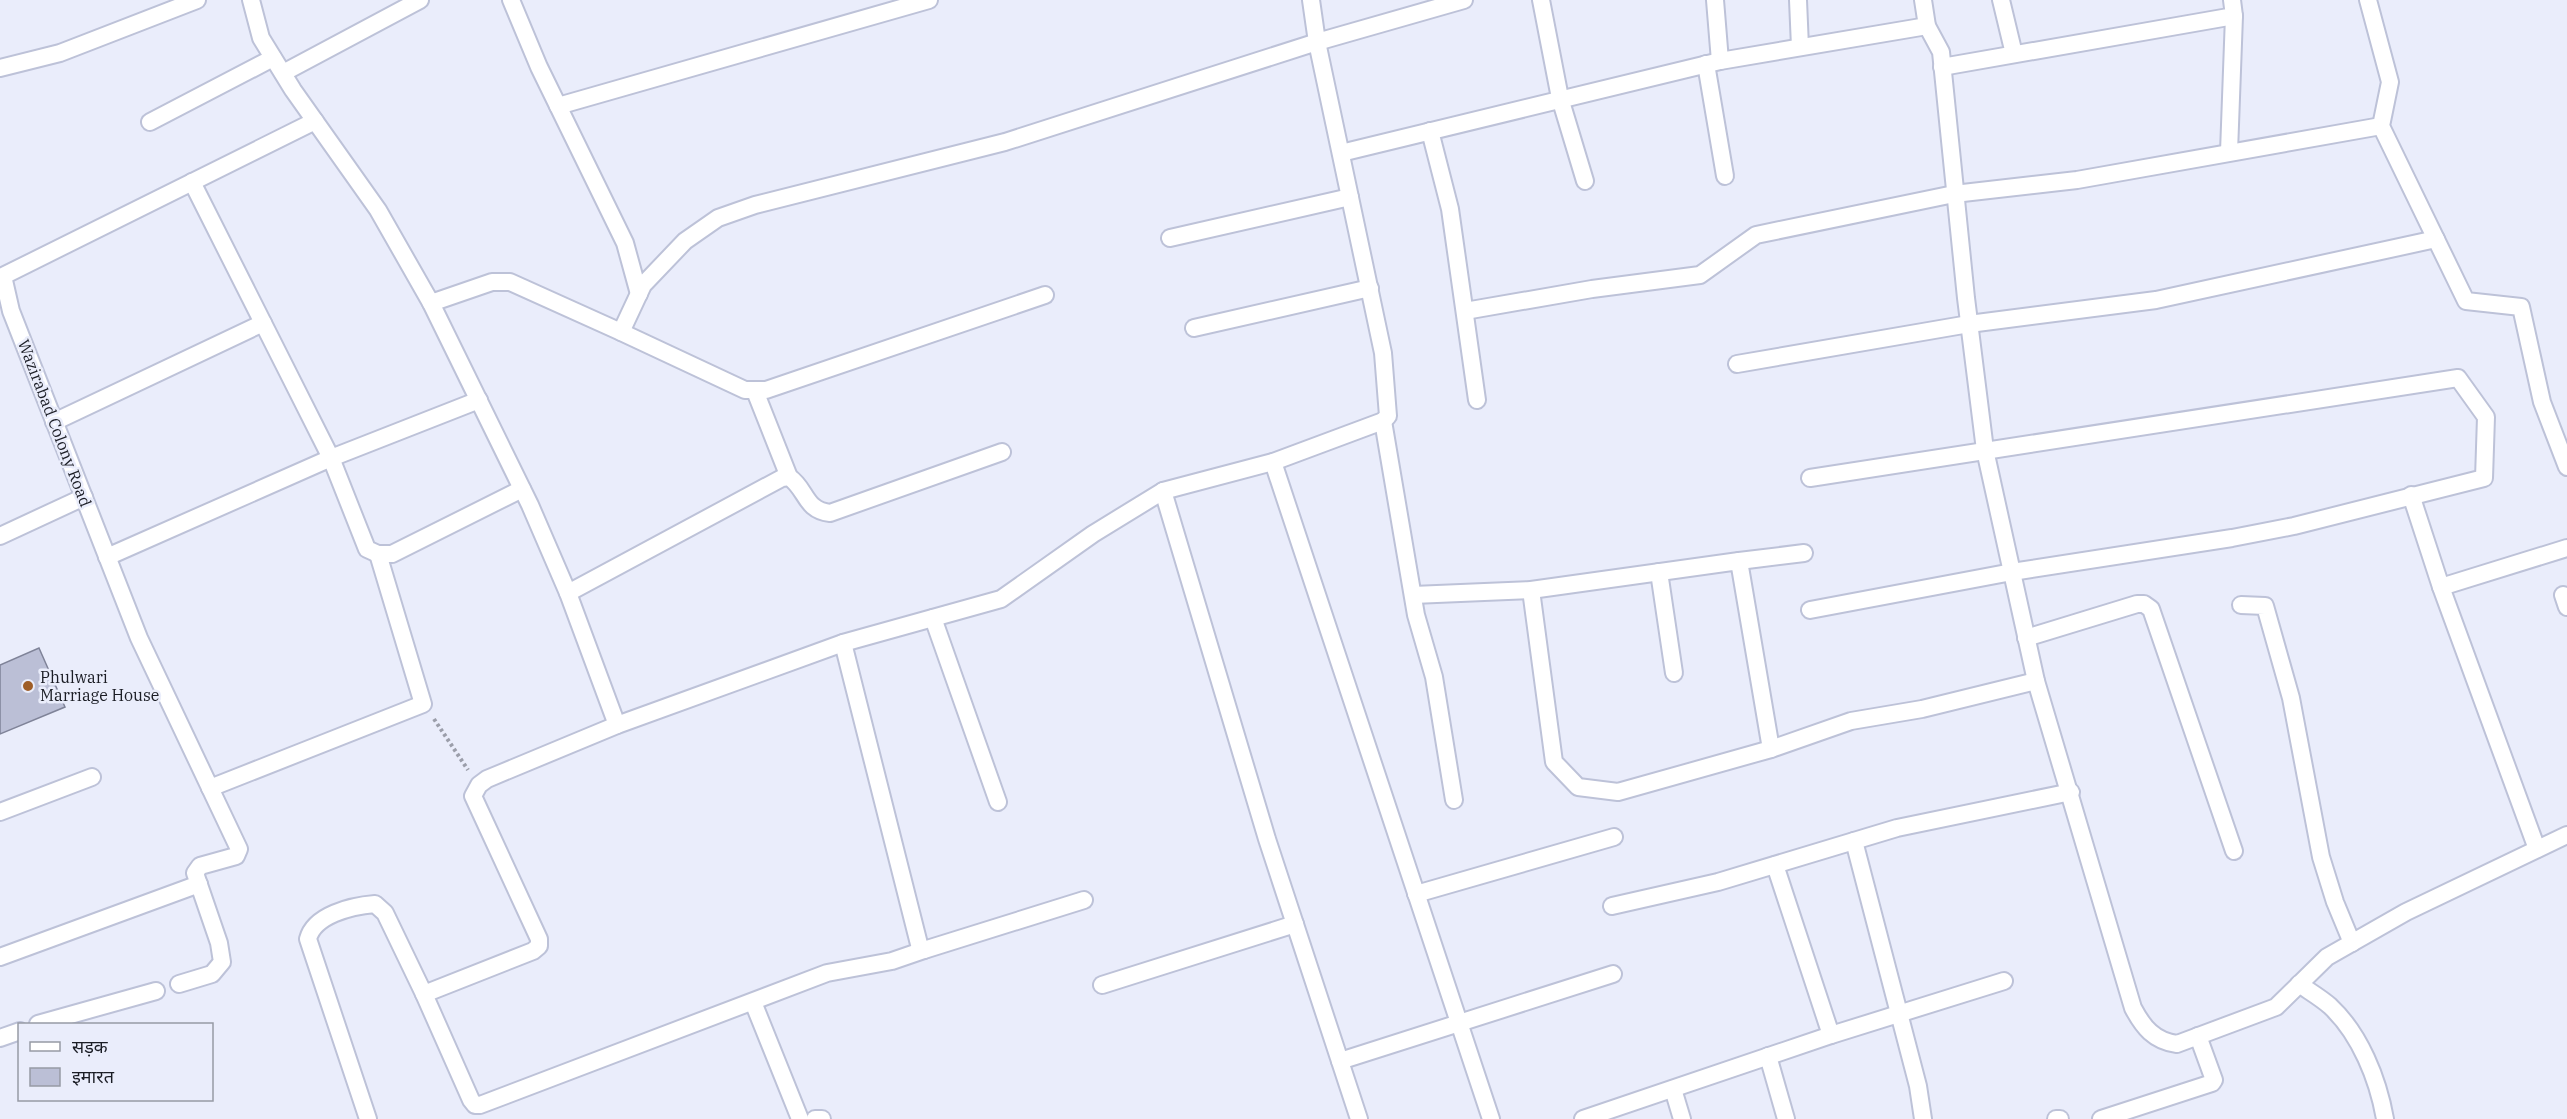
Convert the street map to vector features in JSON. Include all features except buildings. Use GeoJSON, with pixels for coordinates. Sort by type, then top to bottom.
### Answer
{"type":"FeatureCollection","features":[{"type":"Feature","properties":{"kind":"street"},"geometry":{"type":"LineString","coordinates":[[0,68],[60,53],[197,0]]}},
{"type":"Feature","properties":{"kind":"street"},"geometry":{"type":"LineString","coordinates":[[251,0],[261,38],[315,121],[378,210],[431,303],[522,489],[568,593],[617,725]]}},
{"type":"Feature","properties":{"kind":"street"},"geometry":{"type":"LineString","coordinates":[[283,73],[420,0]]}},
{"type":"Feature","properties":{"kind":"street"},"geometry":{"type":"LineString","coordinates":[[511,0],[558,106],[625,243],[639,294]]}},
{"type":"Feature","properties":{"kind":"street"},"geometry":{"type":"LineString","coordinates":[[558,106],[929,0]]}},
{"type":"Feature","properties":{"kind":"street"},"geometry":{"type":"LineString","coordinates":[[424,994],[533,951],[539,946],[538,939],[473,796],[479,784],[487,779],[617,725],[843,643],[1001,599],[1093,534],[1163,491],[1273,462],[1383,421],[1388,416],[1389,402],[1383,353],[1317,42],[1311,0]]}},
{"type":"Feature","properties":{"kind":"street"},"geometry":{"type":"LineString","coordinates":[[621,332],[644,285],[685,241],[718,218],[755,205],[1005,142],[1317,42],[1464,0]]}},
{"type":"Feature","properties":{"kind":"street"},"geometry":{"type":"LineString","coordinates":[[1541,0],[1560,98],[1585,181]]}},
{"type":"Feature","properties":{"kind":"street"},"geometry":{"type":"LineString","coordinates":[[1715,0],[1713,62],[1725,176]]}},
{"type":"Feature","properties":{"kind":"street"},"geometry":{"type":"LineString","coordinates":[[1798,0],[1800,47]]}},
{"type":"Feature","properties":{"kind":"street"},"geometry":{"type":"LineString","coordinates":[[1923,0],[1927,26],[1941,52],[1954,194],[1985,450],[2036,681],[2071,792],[2133,1008],[2141,1025],[2167,1043],[2177,1044],[2276,1006],[2327,957],[2406,912],[2567,835]]}},
{"type":"Feature","properties":{"kind":"street"},"geometry":{"type":"LineString","coordinates":[[2001,0],[2014,54]]}},
{"type":"Feature","properties":{"kind":"street"},"geometry":{"type":"LineString","coordinates":[[2368,0],[2390,82],[2381,126],[2466,301],[2521,307],[2542,402],[2567,467]]}},
{"type":"Feature","properties":{"kind":"street"},"geometry":{"type":"LineString","coordinates":[[1942,67],[2233,8],[2229,152]]}},
{"type":"Feature","properties":{"kind":"street"},"geometry":{"type":"LineString","coordinates":[[1341,153],[1713,62],[1927,26]]}},
{"type":"Feature","properties":{"kind":"street"},"geometry":{"type":"LineString","coordinates":[[150,122],[273,58]]}},
{"type":"Feature","properties":{"kind":"street","name":"Wazirabad Colony Road"},"geometry":{"type":"LineString","coordinates":[[199,884],[195,873],[200,866],[236,856],[239,849],[161,687],[107,556],[10,311],[3,276],[315,121]]}},
{"type":"Feature","properties":{"kind":"street"},"geometry":{"type":"LineString","coordinates":[[1465,311],[1592,289],[1700,275],[1756,235],[1954,194],[2078,180],[2381,126]]}},
{"type":"Feature","properties":{"kind":"street"},"geometry":{"type":"LineString","coordinates":[[1430,130],[1450,209],[1477,400]]}},
{"type":"Feature","properties":{"kind":"street"},"geometry":{"type":"LineString","coordinates":[[192,182],[331,458],[367,549],[378,554],[392,554],[522,489]]}},
{"type":"Feature","properties":{"kind":"street"},"geometry":{"type":"LineString","coordinates":[[1170,238],[1350,198]]}},
{"type":"Feature","properties":{"kind":"street"},"geometry":{"type":"LineString","coordinates":[[1737,364],[1969,324],[2156,300],[2436,239]]}},
{"type":"Feature","properties":{"kind":"street"},"geometry":{"type":"LineString","coordinates":[[431,303],[492,282],[510,282],[745,390],[754,392],[766,390],[1045,295]]}},
{"type":"Feature","properties":{"kind":"street"},"geometry":{"type":"LineString","coordinates":[[1194,328],[1370,288]]}},
{"type":"Feature","properties":{"kind":"street"},"geometry":{"type":"LineString","coordinates":[[54,422],[262,323]]}},
{"type":"Feature","properties":{"kind":"street"},"geometry":{"type":"LineString","coordinates":[[1810,478],[2458,378],[2486,417],[2484,478],[2294,526],[2232,538],[2012,572],[1810,610]]}},
{"type":"Feature","properties":{"kind":"street"},"geometry":{"type":"LineString","coordinates":[[754,392],[789,477],[794,480],[811,506],[820,512],[830,513],[1002,452]]}},
{"type":"Feature","properties":{"kind":"street"},"geometry":{"type":"LineString","coordinates":[[107,556],[331,458],[479,400]]}},
{"type":"Feature","properties":{"kind":"street"},"geometry":{"type":"LineString","coordinates":[[1383,421],[1413,595],[1434,677],[1454,800]]}},
{"type":"Feature","properties":{"kind":"street"},"geometry":{"type":"LineString","coordinates":[[1273,462],[1491,1119]]}},
{"type":"Feature","properties":{"kind":"street"},"geometry":{"type":"LineString","coordinates":[[568,593],[782,478],[789,477]]}},
{"type":"Feature","properties":{"kind":"street"},"geometry":{"type":"LineString","coordinates":[[1163,491],[1267,839],[1359,1119]]}},
{"type":"Feature","properties":{"kind":"street"},"geometry":{"type":"LineString","coordinates":[[2411,495],[2441,587],[2537,849]]}},
{"type":"Feature","properties":{"kind":"street"},"geometry":{"type":"LineString","coordinates":[[0,536],[84,497]]}},
{"type":"Feature","properties":{"kind":"street"},"geometry":{"type":"LineString","coordinates":[[2441,587],[2567,548]]}},
{"type":"Feature","properties":{"kind":"street"},"geometry":{"type":"LineString","coordinates":[[1413,595],[1531,590],[1804,553]]}},
{"type":"Feature","properties":{"kind":"street"},"geometry":{"type":"LineString","coordinates":[[210,788],[423,704],[378,554]]}},
{"type":"Feature","properties":{"kind":"street"},"geometry":{"type":"LineString","coordinates":[[1739,561],[1771,749]]}},
{"type":"Feature","properties":{"kind":"street"},"geometry":{"type":"LineString","coordinates":[[1659,572],[1674,673]]}},
{"type":"Feature","properties":{"kind":"street"},"geometry":{"type":"LineString","coordinates":[[1531,590],[1554,762],[1578,787],[1618,792],[1771,749],[1851,722],[1922,710],[2036,681]]}},
{"type":"Feature","properties":{"kind":"street"},"geometry":{"type":"LineString","coordinates":[[2026,638],[2137,604],[2144,604],[2151,609],[2234,851]]}},
{"type":"Feature","properties":{"kind":"street"},"geometry":{"type":"LineString","coordinates":[[2241,605],[2265,606],[2290,698],[2321,856],[2335,902],[2352,943]]}},
{"type":"Feature","properties":{"kind":"street"},"geometry":{"type":"LineString","coordinates":[[933,618],[998,802]]}},
{"type":"Feature","properties":{"kind":"street"},"geometry":{"type":"LineString","coordinates":[[843,643],[919,944],[924,950]]}},
{"type":"Feature","properties":{"kind":"street"},"geometry":{"type":"LineString","coordinates":[[0,812],[92,777]]}},
{"type":"Feature","properties":{"kind":"street"},"geometry":{"type":"LineString","coordinates":[[1612,906],[1718,882],[1897,828],[2071,792]]}},
{"type":"Feature","properties":{"kind":"street"},"geometry":{"type":"LineString","coordinates":[[1416,894],[1614,837]]}},
{"type":"Feature","properties":{"kind":"street"},"geometry":{"type":"LineString","coordinates":[[1854,841],[1918,1086],[1923,1119]]}},
{"type":"Feature","properties":{"kind":"street"},"geometry":{"type":"LineString","coordinates":[[1775,865],[1831,1035]]}},
{"type":"Feature","properties":{"kind":"street"},"geometry":{"type":"LineString","coordinates":[[0,957],[199,884],[219,943],[222,962],[212,974],[179,984]]}},
{"type":"Feature","properties":{"kind":"street"},"geometry":{"type":"LineString","coordinates":[[368,1119],[308,939],[310,928],[325,917],[365,905],[379,906],[385,913],[475,1105],[827,973],[892,961],[1084,900]]}},
{"type":"Feature","properties":{"kind":"street"},"geometry":{"type":"LineString","coordinates":[[1102,985],[1295,924]]}},
{"type":"Feature","properties":{"kind":"street"},"geometry":{"type":"LineString","coordinates":[[1340,1061],[1613,974]]}},
{"type":"Feature","properties":{"kind":"street"},"geometry":{"type":"LineString","coordinates":[[1583,1119],[1831,1035],[2004,981]]}},
{"type":"Feature","properties":{"kind":"street"},"geometry":{"type":"LineString","coordinates":[[2299,984],[2330,1006],[2360,1045],[2370,1068],[2385,1119]]}},
{"type":"Feature","properties":{"kind":"street"},"geometry":{"type":"LineString","coordinates":[[42,1023],[156,991]]}},
{"type":"Feature","properties":{"kind":"street"},"geometry":{"type":"LineString","coordinates":[[753,1002],[800,1119]]}},
{"type":"Feature","properties":{"kind":"street"},"geometry":{"type":"LineString","coordinates":[[0,1038],[18,1032]]}},
{"type":"Feature","properties":{"kind":"street"},"geometry":{"type":"LineString","coordinates":[[2101,1119],[2212,1083],[2214,1080],[2198,1036]]}},
{"type":"Feature","properties":{"kind":"street"},"geometry":{"type":"LineString","coordinates":[[1768,1056],[1786,1119]]}},
{"type":"Feature","properties":{"kind":"street"},"geometry":{"type":"LineString","coordinates":[[1673,1089],[1682,1119]]}},
{"type":"Feature","properties":{"kind":"street"},"geometry":{"type":"LineString","coordinates":[[815,1119],[822,1119]]}},
{"type":"Feature","properties":{"kind":"path"},"geometry":{"type":"LineString","coordinates":[[423,704],[479,784]]}},
{"type":"Feature","properties":{"kind":"place","name":"Phulwari Marriage House"},"geometry":{"type":"Point","coordinates":[28,686]}}]}
